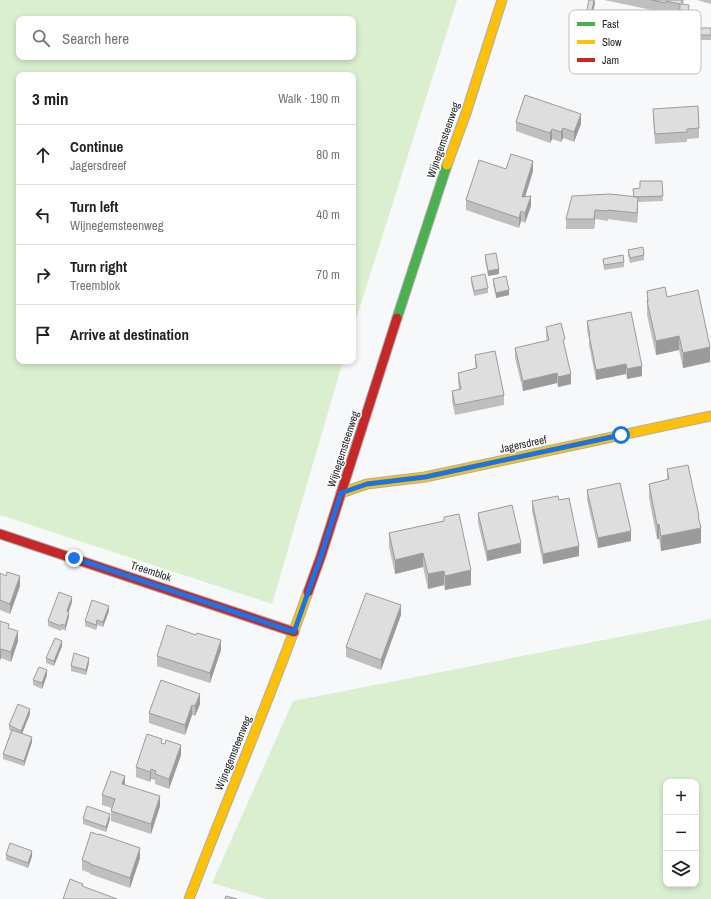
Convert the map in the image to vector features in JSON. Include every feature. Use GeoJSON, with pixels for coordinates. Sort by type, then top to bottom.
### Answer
{"type":"FeatureCollection","features":[{"type":"Feature","properties":{"kind":"street","name":"Wijnegemsteenweg"},"geometry":{"type":"LineString","coordinates":[[189,899],[294,632],[321,556],[440,186],[466,113],[502,0]]}},
{"type":"Feature","properties":{"kind":"street","name":"Jagersdreef"},"geometry":{"type":"LineString","coordinates":[[341,493],[367,484],[425,477],[711,416]]}},
{"type":"Feature","properties":{"kind":"street","name":"Treemblok"},"geometry":{"type":"LineString","coordinates":[[0,534],[294,632]]}},
{"type":"Feature","properties":{"kind":"green space"},"geometry":{"type":"Polygon","coordinates":[[[0,0],[457,0],[356,320],[356,72],[16,72],[16,364],[342,364],[272,604],[0,515],[0,0]]]}},
{"type":"Feature","properties":{"kind":"green space"},"geometry":{"type":"Polygon","coordinates":[[[711,619],[711,899],[266,899],[212,883],[293,701],[711,619]]]}},
{"type":"Feature","properties":{"kind":"building"},"geometry":{"type":"Polygon","coordinates":[[[589,0],[594,0],[592,10],[587,10],[589,0]]]}},
{"type":"Feature","properties":{"kind":"building"},"geometry":{"type":"Polygon","coordinates":[[[651,0],[682,0],[681,4],[689,5],[689,10],[680,10],[680,4],[666,1],[666,3],[651,0]]]}},
{"type":"Feature","properties":{"kind":"building"},"geometry":{"type":"Polygon","coordinates":[[[701,28],[711,28],[711,35],[701,35],[701,28]]]}},
{"type":"Feature","properties":{"kind":"building"},"geometry":{"type":"Polygon","coordinates":[[[525,95],[581,114],[574,132],[563,128],[561,132],[552,129],[550,133],[516,122],[525,95]]]}},
{"type":"Feature","properties":{"kind":"building"},"geometry":{"type":"Polygon","coordinates":[[[698,106],[699,128],[687,129],[687,132],[655,134],[653,109],[698,106]]]}},
{"type":"Feature","properties":{"kind":"building"},"geometry":{"type":"Polygon","coordinates":[[[511,154],[533,161],[522,197],[531,196],[525,213],[521,211],[519,218],[466,200],[479,160],[506,169],[511,154]]]}},
{"type":"Feature","properties":{"kind":"building"},"geometry":{"type":"Polygon","coordinates":[[[640,181],[662,181],[663,196],[634,197],[633,189],[640,188],[640,181]]]}},
{"type":"Feature","properties":{"kind":"building"},"geometry":{"type":"Polygon","coordinates":[[[610,194],[638,197],[637,213],[595,210],[594,219],[566,219],[572,196],[610,194]]]}},
{"type":"Feature","properties":{"kind":"building"},"geometry":{"type":"Polygon","coordinates":[[[643,247],[644,255],[630,258],[628,250],[643,247]]]}},
{"type":"Feature","properties":{"kind":"building"},"geometry":{"type":"Polygon","coordinates":[[[496,253],[499,269],[488,271],[485,255],[496,253]]]}},
{"type":"Feature","properties":{"kind":"building"},"geometry":{"type":"Polygon","coordinates":[[[623,255],[624,262],[604,265],[603,259],[623,255]]]}},
{"type":"Feature","properties":{"kind":"building"},"geometry":{"type":"Polygon","coordinates":[[[485,274],[488,288],[474,291],[471,277],[485,274]]]}},
{"type":"Feature","properties":{"kind":"building"},"geometry":{"type":"Polygon","coordinates":[[[506,276],[509,290],[496,293],[493,279],[506,276]]]}},
{"type":"Feature","properties":{"kind":"building"},"geometry":{"type":"Polygon","coordinates":[[[665,287],[667,297],[698,290],[710,347],[683,353],[679,336],[656,341],[647,301],[647,291],[665,287]]]}},
{"type":"Feature","properties":{"kind":"building"},"geometry":{"type":"Polygon","coordinates":[[[631,312],[642,366],[627,369],[626,364],[596,370],[587,321],[631,312]]]}},
{"type":"Feature","properties":{"kind":"building"},"geometry":{"type":"Polygon","coordinates":[[[561,323],[565,339],[563,340],[571,374],[558,377],[557,373],[523,381],[515,348],[549,340],[546,327],[561,323]]]}},
{"type":"Feature","properties":{"kind":"building"},"geometry":{"type":"Polygon","coordinates":[[[495,351],[504,395],[455,405],[452,391],[461,389],[458,373],[477,368],[475,355],[495,351]]]}},
{"type":"Feature","properties":{"kind":"building"},"geometry":{"type":"Polygon","coordinates":[[[688,465],[701,528],[661,536],[659,524],[657,525],[649,484],[669,479],[667,469],[688,465]]]}},
{"type":"Feature","properties":{"kind":"building"},"geometry":{"type":"Polygon","coordinates":[[[620,483],[631,531],[598,538],[587,490],[620,483]]]}},
{"type":"Feature","properties":{"kind":"building"},"geometry":{"type":"Polygon","coordinates":[[[558,496],[559,500],[569,498],[579,546],[543,554],[532,501],[558,496]]]}},
{"type":"Feature","properties":{"kind":"building"},"geometry":{"type":"Polygon","coordinates":[[[512,505],[521,543],[487,551],[478,513],[512,505]]]}},
{"type":"Feature","properties":{"kind":"building"},"geometry":{"type":"Polygon","coordinates":[[[459,514],[471,570],[445,576],[444,571],[428,574],[423,553],[395,560],[389,533],[444,521],[444,517],[459,514]]]}},
{"type":"Feature","properties":{"kind":"building"},"geometry":{"type":"Polygon","coordinates":[[[7,572],[20,576],[10,604],[0,600],[0,573],[6,576],[7,572]]]}},
{"type":"Feature","properties":{"kind":"building"},"geometry":{"type":"Polygon","coordinates":[[[59,592],[72,597],[67,611],[69,612],[65,626],[48,621],[59,592]]]}},
{"type":"Feature","properties":{"kind":"building"},"geometry":{"type":"Polygon","coordinates":[[[366,593],[401,605],[381,660],[346,647],[366,593]]]}},
{"type":"Feature","properties":{"kind":"building"},"geometry":{"type":"Polygon","coordinates":[[[92,600],[109,606],[103,622],[97,620],[96,625],[85,621],[92,600]]]}},
{"type":"Feature","properties":{"kind":"building"},"geometry":{"type":"Polygon","coordinates":[[[0,621],[9,624],[8,628],[18,631],[11,652],[1,649],[0,651],[0,621]]]}},
{"type":"Feature","properties":{"kind":"building"},"geometry":{"type":"Polygon","coordinates":[[[167,625],[196,635],[197,633],[221,640],[210,673],[157,656],[167,625]]]}},
{"type":"Feature","properties":{"kind":"building"},"geometry":{"type":"Polygon","coordinates":[[[55,638],[62,641],[54,661],[46,658],[55,638]]]}},
{"type":"Feature","properties":{"kind":"building"},"geometry":{"type":"Polygon","coordinates":[[[74,653],[89,658],[86,670],[71,666],[74,653]]]}},
{"type":"Feature","properties":{"kind":"building"},"geometry":{"type":"Polygon","coordinates":[[[39,667],[47,670],[42,683],[33,680],[39,667]]]}},
{"type":"Feature","properties":{"kind":"building"},"geometry":{"type":"Polygon","coordinates":[[[161,680],[200,694],[195,706],[192,705],[185,725],[149,713],[161,680]]]}},
{"type":"Feature","properties":{"kind":"building"},"geometry":{"type":"Polygon","coordinates":[[[18,704],[30,709],[21,731],[9,725],[18,704]]]}},
{"type":"Feature","properties":{"kind":"building"},"geometry":{"type":"Polygon","coordinates":[[[12,730],[32,737],[24,761],[3,754],[12,730]]]}},
{"type":"Feature","properties":{"kind":"building"},"geometry":{"type":"Polygon","coordinates":[[[147,734],[162,739],[161,743],[165,744],[166,740],[181,745],[169,779],[155,774],[156,771],[151,769],[150,772],[136,767],[147,734]]]}},
{"type":"Feature","properties":{"kind":"building"},"geometry":{"type":"Polygon","coordinates":[[[111,771],[125,776],[122,784],[160,796],[151,824],[111,811],[115,799],[102,795],[111,771]]]}},
{"type":"Feature","properties":{"kind":"building"},"geometry":{"type":"Polygon","coordinates":[[[87,806],[110,814],[106,827],[83,819],[87,806]]]}},
{"type":"Feature","properties":{"kind":"building"},"geometry":{"type":"Polygon","coordinates":[[[91,832],[140,848],[130,878],[82,860],[91,832]]]}},
{"type":"Feature","properties":{"kind":"building"},"geometry":{"type":"Polygon","coordinates":[[[10,843],[32,851],[28,863],[6,855],[10,843]]]}},
{"type":"Feature","properties":{"kind":"building"},"geometry":{"type":"Polygon","coordinates":[[[70,879],[83,884],[82,886],[117,899],[63,899],[70,879]]]}},
{"type":"Feature","properties":{"kind":"building"},"geometry":{"type":"Polygon","coordinates":[[[226,896],[237,899],[225,899],[226,896]]]}},
{"type":"Feature","properties":{"kind":"traffic: fast"},"geometry":{"type":"LineString","coordinates":[[397,318],[447,165]]}},
{"type":"Feature","properties":{"kind":"traffic: slow"},"geometry":{"type":"LineString","coordinates":[[447,165],[466,113],[502,0]]}},
{"type":"Feature","properties":{"kind":"traffic: slow"},"geometry":{"type":"LineString","coordinates":[[341,493],[367,484],[425,477],[711,416]]}},
{"type":"Feature","properties":{"kind":"traffic: slow"},"geometry":{"type":"LineString","coordinates":[[189,899],[280,669],[308,592]]}},
{"type":"Feature","properties":{"kind":"traffic: jam"},"geometry":{"type":"LineString","coordinates":[[308,592],[321,556],[397,318]]}},
{"type":"Feature","properties":{"kind":"traffic: jam"},"geometry":{"type":"LineString","coordinates":[[0,534],[294,632]]}},
{"type":"Feature","properties":{"kind":"route"},"geometry":{"type":"LineString","coordinates":[[74,558],[294,632],[321,556],[341,493],[367,484],[425,477],[621,435]]}}]}
